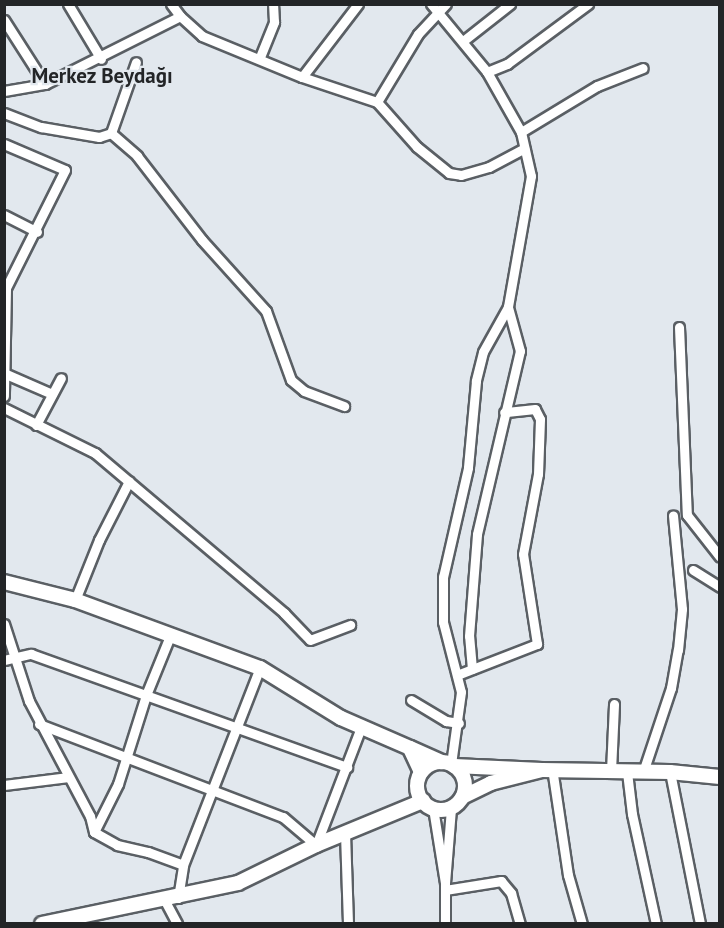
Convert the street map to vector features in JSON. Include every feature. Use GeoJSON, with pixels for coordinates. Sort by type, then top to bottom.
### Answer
{"type":"FeatureCollection","features":[{"type":"Feature","properties":{"kind":"main road"},"geometry":{"type":"LineString","coordinates":[[4,582],[75,600],[260,668],[362,727],[449,764],[465,783],[462,798]]}},
{"type":"Feature","properties":{"kind":"main road"},"geometry":{"type":"LineString","coordinates":[[410,748],[421,772]]}},
{"type":"Feature","properties":{"kind":"main road"},"geometry":{"type":"LineString","coordinates":[[428,805],[417,787],[421,772],[428,765],[670,772],[720,777]]}},
{"type":"Feature","properties":{"kind":"main road"},"geometry":{"type":"LineString","coordinates":[[42,924],[82,913],[171,900],[257,876],[316,845],[345,833],[428,805],[451,808],[462,798],[498,781],[547,769]]}},
{"type":"Feature","properties":{"kind":"street"},"geometry":{"type":"LineString","coordinates":[[68,4],[101,59]]}},
{"type":"Feature","properties":{"kind":"street"},"geometry":{"type":"LineString","coordinates":[[171,4],[180,16],[202,36],[260,57],[302,77],[377,102],[417,147],[449,173],[460,175],[489,167],[524,148]]}},
{"type":"Feature","properties":{"kind":"street"},"geometry":{"type":"LineString","coordinates":[[260,57],[274,22],[273,4]]}},
{"type":"Feature","properties":{"kind":"street"},"geometry":{"type":"LineString","coordinates":[[302,77],[358,4]]}},
{"type":"Feature","properties":{"kind":"street"},"geometry":{"type":"LineString","coordinates":[[431,4],[463,40],[487,72],[521,132],[531,176],[508,307],[483,352],[476,381],[468,468],[443,576],[443,622],[457,675],[459,723],[449,764]]}},
{"type":"Feature","properties":{"kind":"street"},"geometry":{"type":"LineString","coordinates":[[377,102],[418,34],[446,4]]}},
{"type":"Feature","properties":{"kind":"street"},"geometry":{"type":"LineString","coordinates":[[463,40],[510,4]]}},
{"type":"Feature","properties":{"kind":"street"},"geometry":{"type":"LineString","coordinates":[[487,72],[507,64],[588,4]]}},
{"type":"Feature","properties":{"kind":"street"},"geometry":{"type":"LineString","coordinates":[[4,91],[45,84],[101,59],[180,16]]}},
{"type":"Feature","properties":{"kind":"street"},"geometry":{"type":"LineString","coordinates":[[4,20],[45,84]]}},
{"type":"Feature","properties":{"kind":"street"},"geometry":{"type":"LineString","coordinates":[[111,133],[136,62]]}},
{"type":"Feature","properties":{"kind":"street"},"geometry":{"type":"LineString","coordinates":[[521,132],[597,86],[643,68]]}},
{"type":"Feature","properties":{"kind":"street"},"geometry":{"type":"LineString","coordinates":[[4,113],[41,127],[99,136],[111,133]]}},
{"type":"Feature","properties":{"kind":"street"},"geometry":{"type":"LineString","coordinates":[[111,133],[137,156],[202,240],[266,311],[291,380],[304,391],[344,406]]}},
{"type":"Feature","properties":{"kind":"street"},"geometry":{"type":"LineString","coordinates":[[4,144],[65,170],[37,231],[9,266],[6,288],[4,396]]}},
{"type":"Feature","properties":{"kind":"street"},"geometry":{"type":"LineString","coordinates":[[4,215],[37,231]]}},
{"type":"Feature","properties":{"kind":"street"},"geometry":{"type":"LineString","coordinates":[[472,669],[469,636],[477,534],[504,412],[516,376],[520,351],[515,321],[508,307]]}},
{"type":"Feature","properties":{"kind":"street"},"geometry":{"type":"LineString","coordinates":[[679,327],[687,515],[720,557]]}},
{"type":"Feature","properties":{"kind":"street"},"geometry":{"type":"LineString","coordinates":[[6,374],[52,394]]}},
{"type":"Feature","properties":{"kind":"street"},"geometry":{"type":"LineString","coordinates":[[36,425],[61,378]]}},
{"type":"Feature","properties":{"kind":"street"},"geometry":{"type":"LineString","coordinates":[[4,408],[95,453],[284,614],[310,640],[350,625]]}},
{"type":"Feature","properties":{"kind":"street"},"geometry":{"type":"LineString","coordinates":[[457,675],[537,644],[523,554],[538,474],[540,419],[535,409],[504,412]]}},
{"type":"Feature","properties":{"kind":"street"},"geometry":{"type":"LineString","coordinates":[[75,600],[99,540],[129,482]]}},
{"type":"Feature","properties":{"kind":"street"},"geometry":{"type":"LineString","coordinates":[[643,772],[671,688],[678,650],[682,609],[673,515]]}},
{"type":"Feature","properties":{"kind":"street"},"geometry":{"type":"LineString","coordinates":[[693,570],[720,587]]}},
{"type":"Feature","properties":{"kind":"street"},"geometry":{"type":"LineString","coordinates":[[4,624],[9,658],[39,724],[69,777],[94,832],[117,845],[147,852],[183,866]]}},
{"type":"Feature","properties":{"kind":"street"},"geometry":{"type":"LineString","coordinates":[[94,832],[118,784],[125,755],[146,694],[170,636]]}},
{"type":"Feature","properties":{"kind":"street"},"geometry":{"type":"LineString","coordinates":[[9,658],[31,654],[347,767]]}},
{"type":"Feature","properties":{"kind":"street"},"geometry":{"type":"LineString","coordinates":[[177,924],[171,900],[260,668]]}},
{"type":"Feature","properties":{"kind":"street"},"geometry":{"type":"LineString","coordinates":[[411,700],[446,721],[459,723]]}},
{"type":"Feature","properties":{"kind":"street"},"geometry":{"type":"LineString","coordinates":[[611,771],[614,704]]}},
{"type":"Feature","properties":{"kind":"street"},"geometry":{"type":"LineString","coordinates":[[39,724],[283,817],[316,845],[362,727]]}},
{"type":"Feature","properties":{"kind":"street"},"geometry":{"type":"LineString","coordinates":[[547,769],[568,875],[582,924]]}},
{"type":"Feature","properties":{"kind":"street"},"geometry":{"type":"LineString","coordinates":[[627,772],[632,814],[656,924]]}},
{"type":"Feature","properties":{"kind":"street"},"geometry":{"type":"LineString","coordinates":[[670,772],[700,924]]}},
{"type":"Feature","properties":{"kind":"street"},"geometry":{"type":"LineString","coordinates":[[4,785],[69,777]]}},
{"type":"Feature","properties":{"kind":"street"},"geometry":{"type":"LineString","coordinates":[[428,805],[445,886]]}},
{"type":"Feature","properties":{"kind":"street"},"geometry":{"type":"LineString","coordinates":[[445,924],[445,886],[451,808]]}},
{"type":"Feature","properties":{"kind":"street"},"geometry":{"type":"LineString","coordinates":[[345,833],[348,924]]}},
{"type":"Feature","properties":{"kind":"street"},"geometry":{"type":"LineString","coordinates":[[445,886],[501,881],[511,893],[520,924]]}},
{"type":"Feature","properties":{"kind":"district","name":"Merkez Beydağı"},"geometry":{"type":"Point","coordinates":[102,76]}}]}
